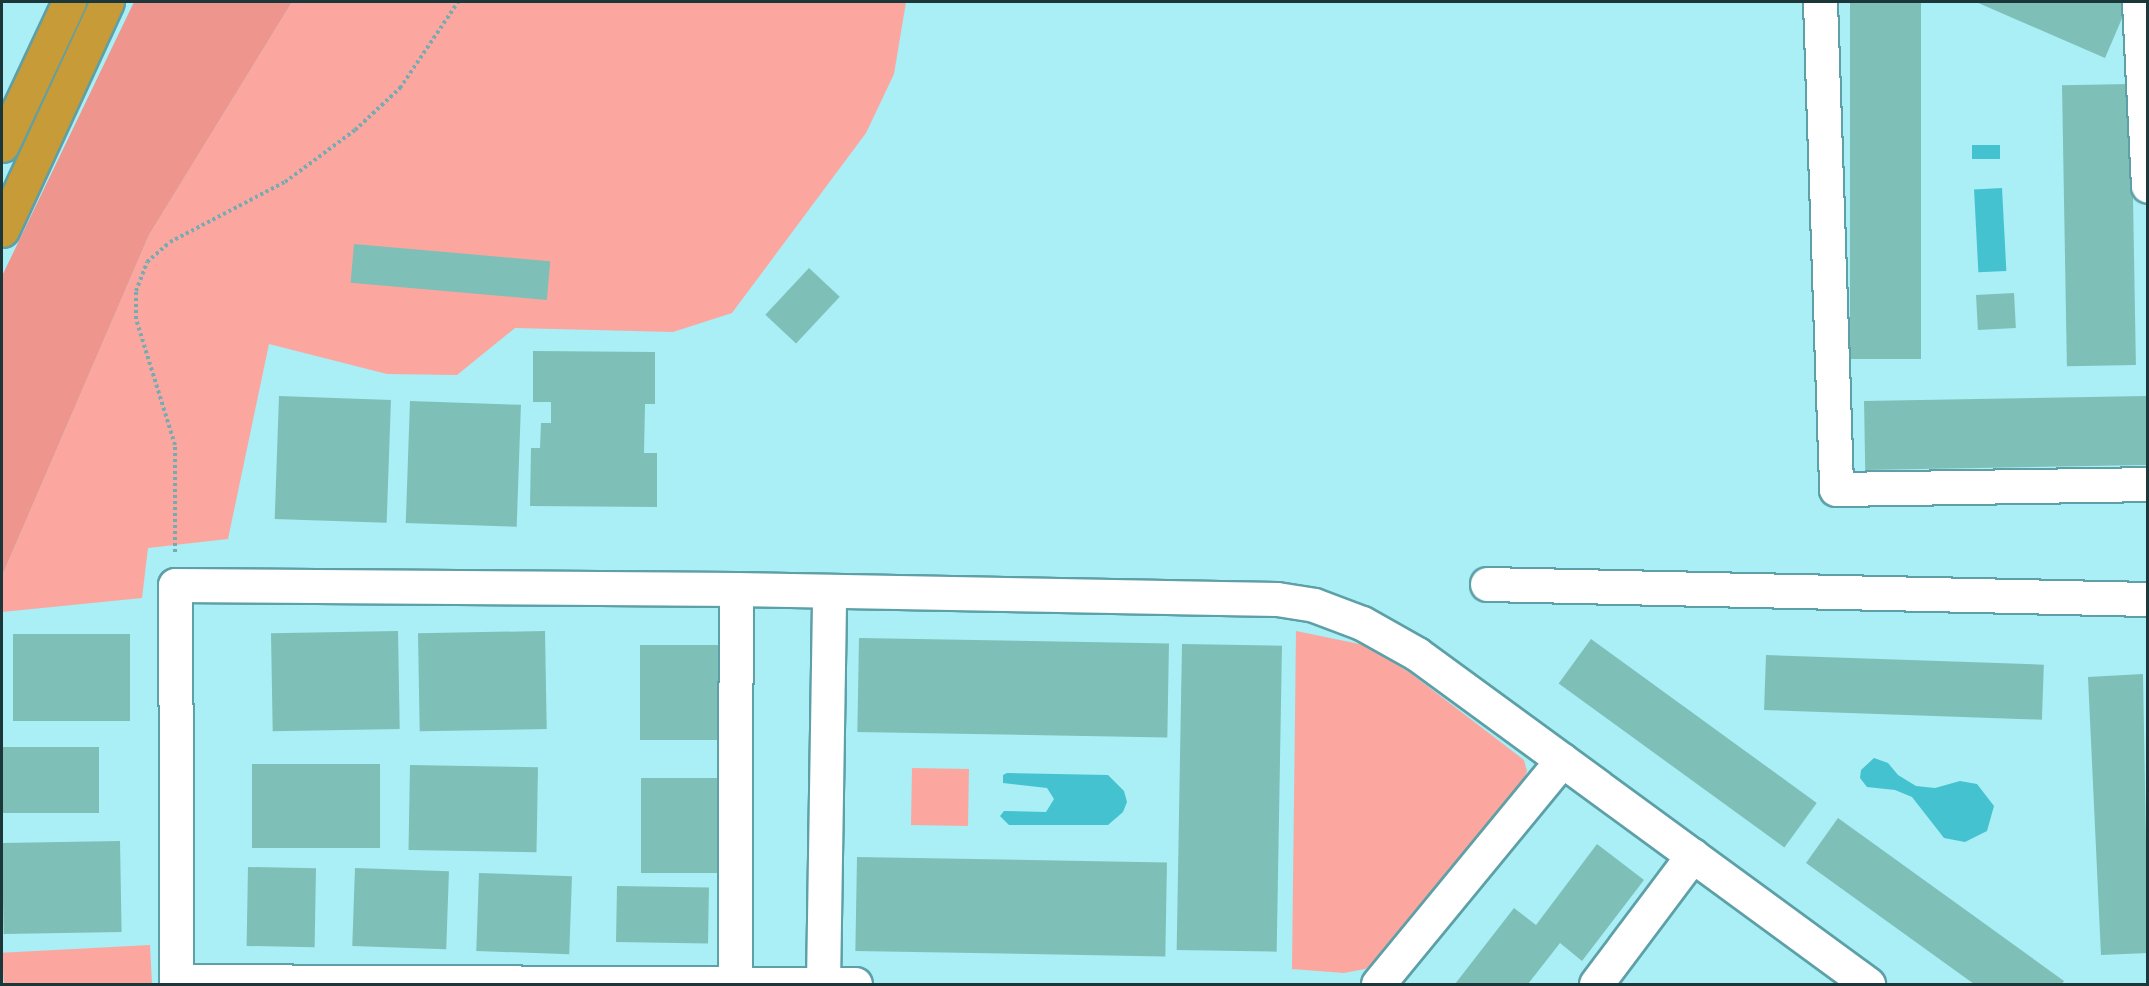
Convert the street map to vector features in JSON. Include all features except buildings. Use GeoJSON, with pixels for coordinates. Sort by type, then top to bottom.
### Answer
{"type":"FeatureCollection","features":[{"type":"Feature","properties":{"kind":"highway"},"geometry":{"type":"LineString","coordinates":[[2,145],[69,2]]}},
{"type":"Feature","properties":{"kind":"highway"},"geometry":{"type":"LineString","coordinates":[[2,230],[108,2]]}},
{"type":"Feature","properties":{"kind":"street"},"geometry":{"type":"LineString","coordinates":[[1820,2],[1836,489],[2148,484]]}},
{"type":"Feature","properties":{"kind":"street"},"geometry":{"type":"LineString","coordinates":[[2139,2],[2148,186]]}},
{"type":"Feature","properties":{"kind":"street"},"geometry":{"type":"LineString","coordinates":[[1487,584],[2148,599]]}},
{"type":"Feature","properties":{"kind":"street"},"geometry":{"type":"LineString","coordinates":[[855,984],[735,982],[176,983],[175,585],[736,589],[1277,599],[1314,605],[1362,623],[1417,654],[1868,984]]}},
{"type":"Feature","properties":{"kind":"street"},"geometry":{"type":"LineString","coordinates":[[735,982],[736,589]]}},
{"type":"Feature","properties":{"kind":"street"},"geometry":{"type":"LineString","coordinates":[[823,984],[829,591]]}},
{"type":"Feature","properties":{"kind":"street"},"geometry":{"type":"LineString","coordinates":[[1377,984],[1562,760]]}},
{"type":"Feature","properties":{"kind":"street"},"geometry":{"type":"LineString","coordinates":[[1596,984],[1693,855]]}},
{"type":"Feature","properties":{"kind":"path"},"geometry":{"type":"LineString","coordinates":[[175,585],[175,445],[136,319],[136,291],[147,262],[170,242],[285,182],[355,130],[400,88],[458,2]]}},
{"type":"Feature","properties":{"kind":"shaded area"},"geometry":{"type":"Polygon","coordinates":[[[134,2],[292,2],[149,235],[2,576],[2,276],[134,2]]]}},
{"type":"Feature","properties":{"kind":"shaded area"},"geometry":{"type":"Polygon","coordinates":[[[292,2],[906,2],[894,74],[866,133],[732,313],[673,332],[515,328],[457,375],[387,374],[269,344],[228,539],[148,548],[142,598],[2,612],[2,576],[149,235],[292,2]]]}},
{"type":"Feature","properties":{"kind":"shaded area"},"geometry":{"type":"Polygon","coordinates":[[[1296,631],[1364,645],[1409,672],[1524,760],[1527,771],[1522,785],[1378,960],[1365,969],[1344,973],[1292,969],[1296,631]]]}},
{"type":"Feature","properties":{"kind":"shaded area"},"geometry":{"type":"Polygon","coordinates":[[[912,768],[969,769],[968,826],[911,825],[912,768]]]}},
{"type":"Feature","properties":{"kind":"shaded area"},"geometry":{"type":"Polygon","coordinates":[[[150,945],[152,984],[4,984],[2,953],[150,945]]]}},
{"type":"Feature","properties":{"kind":"water"},"geometry":{"type":"Polygon","coordinates":[[[1972,145],[2000,145],[2000,159],[1972,159],[1972,145]]]}},
{"type":"Feature","properties":{"kind":"water"},"geometry":{"type":"Polygon","coordinates":[[[2002,188],[2006,271],[1978,272],[1974,189],[2002,188]]]}},
{"type":"Feature","properties":{"kind":"water"},"geometry":{"type":"Polygon","coordinates":[[[1874,758],[1888,763],[1898,775],[1916,786],[1935,788],[1960,781],[1977,784],[1994,806],[1987,831],[1965,842],[1944,838],[1912,797],[1895,790],[1867,787],[1860,778],[1861,770],[1874,758]]]}},
{"type":"Feature","properties":{"kind":"water"},"geometry":{"type":"Polygon","coordinates":[[[1007,773],[1108,775],[1124,791],[1127,802],[1123,812],[1108,825],[1009,825],[1000,816],[1004,811],[1046,812],[1054,799],[1047,788],[1003,783],[1003,775],[1007,773]]]}}]}
